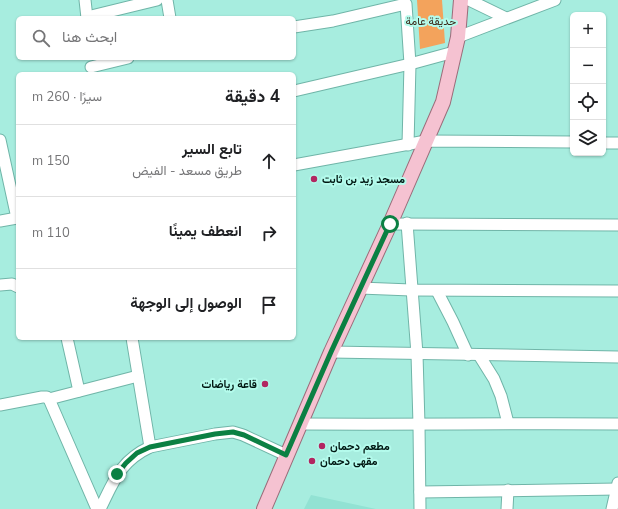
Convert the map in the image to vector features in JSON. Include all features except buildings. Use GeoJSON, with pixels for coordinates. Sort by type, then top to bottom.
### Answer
{"type":"FeatureCollection","features":[{"type":"Feature","properties":{"kind":"main road"},"geometry":{"type":"LineString","coordinates":[[264,509],[331,352],[390,224],[443,102],[458,37],[461,0]]}},
{"type":"Feature","properties":{"kind":"street"},"geometry":{"type":"LineString","coordinates":[[85,0],[87,16]]}},
{"type":"Feature","properties":{"kind":"street"},"geometry":{"type":"LineString","coordinates":[[95,16],[157,0]]}},
{"type":"Feature","properties":{"kind":"street"},"geometry":{"type":"LineString","coordinates":[[167,0],[170,16]]}},
{"type":"Feature","properties":{"kind":"street"},"geometry":{"type":"LineString","coordinates":[[469,0],[506,18]]}},
{"type":"Feature","properties":{"kind":"street"},"geometry":{"type":"LineString","coordinates":[[458,37],[555,0]]}},
{"type":"Feature","properties":{"kind":"street"},"geometry":{"type":"LineString","coordinates":[[296,27],[333,21],[406,2],[410,64],[408,145]]}},
{"type":"Feature","properties":{"kind":"street"},"geometry":{"type":"LineString","coordinates":[[296,91],[410,64],[454,52]]}},
{"type":"Feature","properties":{"kind":"street"},"geometry":{"type":"LineString","coordinates":[[91,66],[119,60]]}},
{"type":"Feature","properties":{"kind":"street"},"geometry":{"type":"LineString","coordinates":[[0,140],[16,210]]}},
{"type":"Feature","properties":{"kind":"street"},"geometry":{"type":"LineString","coordinates":[[296,166],[426,141],[570,142]]}},
{"type":"Feature","properties":{"kind":"street"},"geometry":{"type":"LineString","coordinates":[[606,143],[618,143]]}},
{"type":"Feature","properties":{"kind":"street"},"geometry":{"type":"LineString","coordinates":[[0,175],[10,185]]}},
{"type":"Feature","properties":{"kind":"street"},"geometry":{"type":"LineString","coordinates":[[0,221],[16,218]]}},
{"type":"Feature","properties":{"kind":"street"},"geometry":{"type":"LineString","coordinates":[[408,223],[417,354],[420,509]]}},
{"type":"Feature","properties":{"kind":"street"},"geometry":{"type":"LineString","coordinates":[[390,224],[618,225]]}},
{"type":"Feature","properties":{"kind":"street"},"geometry":{"type":"LineString","coordinates":[[0,285],[12,284],[16,286]]}},
{"type":"Feature","properties":{"kind":"street"},"geometry":{"type":"LineString","coordinates":[[360,288],[437,291],[618,291]]}},
{"type":"Feature","properties":{"kind":"street"},"geometry":{"type":"LineString","coordinates":[[437,291],[473,355],[494,379],[501,396],[508,423]]}},
{"type":"Feature","properties":{"kind":"street"},"geometry":{"type":"LineString","coordinates":[[67,340],[79,391]]}},
{"type":"Feature","properties":{"kind":"street"},"geometry":{"type":"LineString","coordinates":[[132,340],[150,447]]}},
{"type":"Feature","properties":{"kind":"street"},"geometry":{"type":"LineString","coordinates":[[331,352],[618,357]]}},
{"type":"Feature","properties":{"kind":"street"},"geometry":{"type":"LineString","coordinates":[[0,405],[36,398],[47,397],[50,399],[138,376]]}},
{"type":"Feature","properties":{"kind":"street"},"geometry":{"type":"LineString","coordinates":[[50,399],[97,509]]}},
{"type":"Feature","properties":{"kind":"street"},"geometry":{"type":"LineString","coordinates":[[300,424],[618,424]]}},
{"type":"Feature","properties":{"kind":"street"},"geometry":{"type":"LineString","coordinates":[[100,509],[117,474],[137,453],[150,447],[215,434],[233,432],[244,435],[286,455]]}},
{"type":"Feature","properties":{"kind":"street"},"geometry":{"type":"LineString","coordinates":[[420,492],[618,487],[612,509]]}},
{"type":"Feature","properties":{"kind":"street"},"geometry":{"type":"LineString","coordinates":[[507,509],[508,490]]}},
{"type":"Feature","properties":{"kind":"shaded area"},"geometry":{"type":"Polygon","coordinates":[[[311,495],[376,509],[304,509],[311,495]]]}},
{"type":"Feature","properties":{"kind":"green space","name":"حديقة عامة"},"geometry":{"type":"Polygon","coordinates":[[[417,0],[442,0],[445,43],[420,49],[417,0]]]}},
{"type":"Feature","properties":{"kind":"place","name":"مسجد زيد بن ثابت"},"geometry":{"type":"Point","coordinates":[314,179]}},
{"type":"Feature","properties":{"kind":"place","name":"قاعة رياضات"},"geometry":{"type":"Point","coordinates":[265,384]}},
{"type":"Feature","properties":{"kind":"place","name":"مطعم دحمان"},"geometry":{"type":"Point","coordinates":[322,446]}},
{"type":"Feature","properties":{"kind":"place","name":"مقهى دحمان"},"geometry":{"type":"Point","coordinates":[312,461]}},
{"type":"Feature","properties":{"kind":"route"},"geometry":{"type":"LineString","coordinates":[[117,474],[137,453],[150,447],[215,434],[233,432],[244,435],[286,455],[331,352],[390,224]]}}]}
